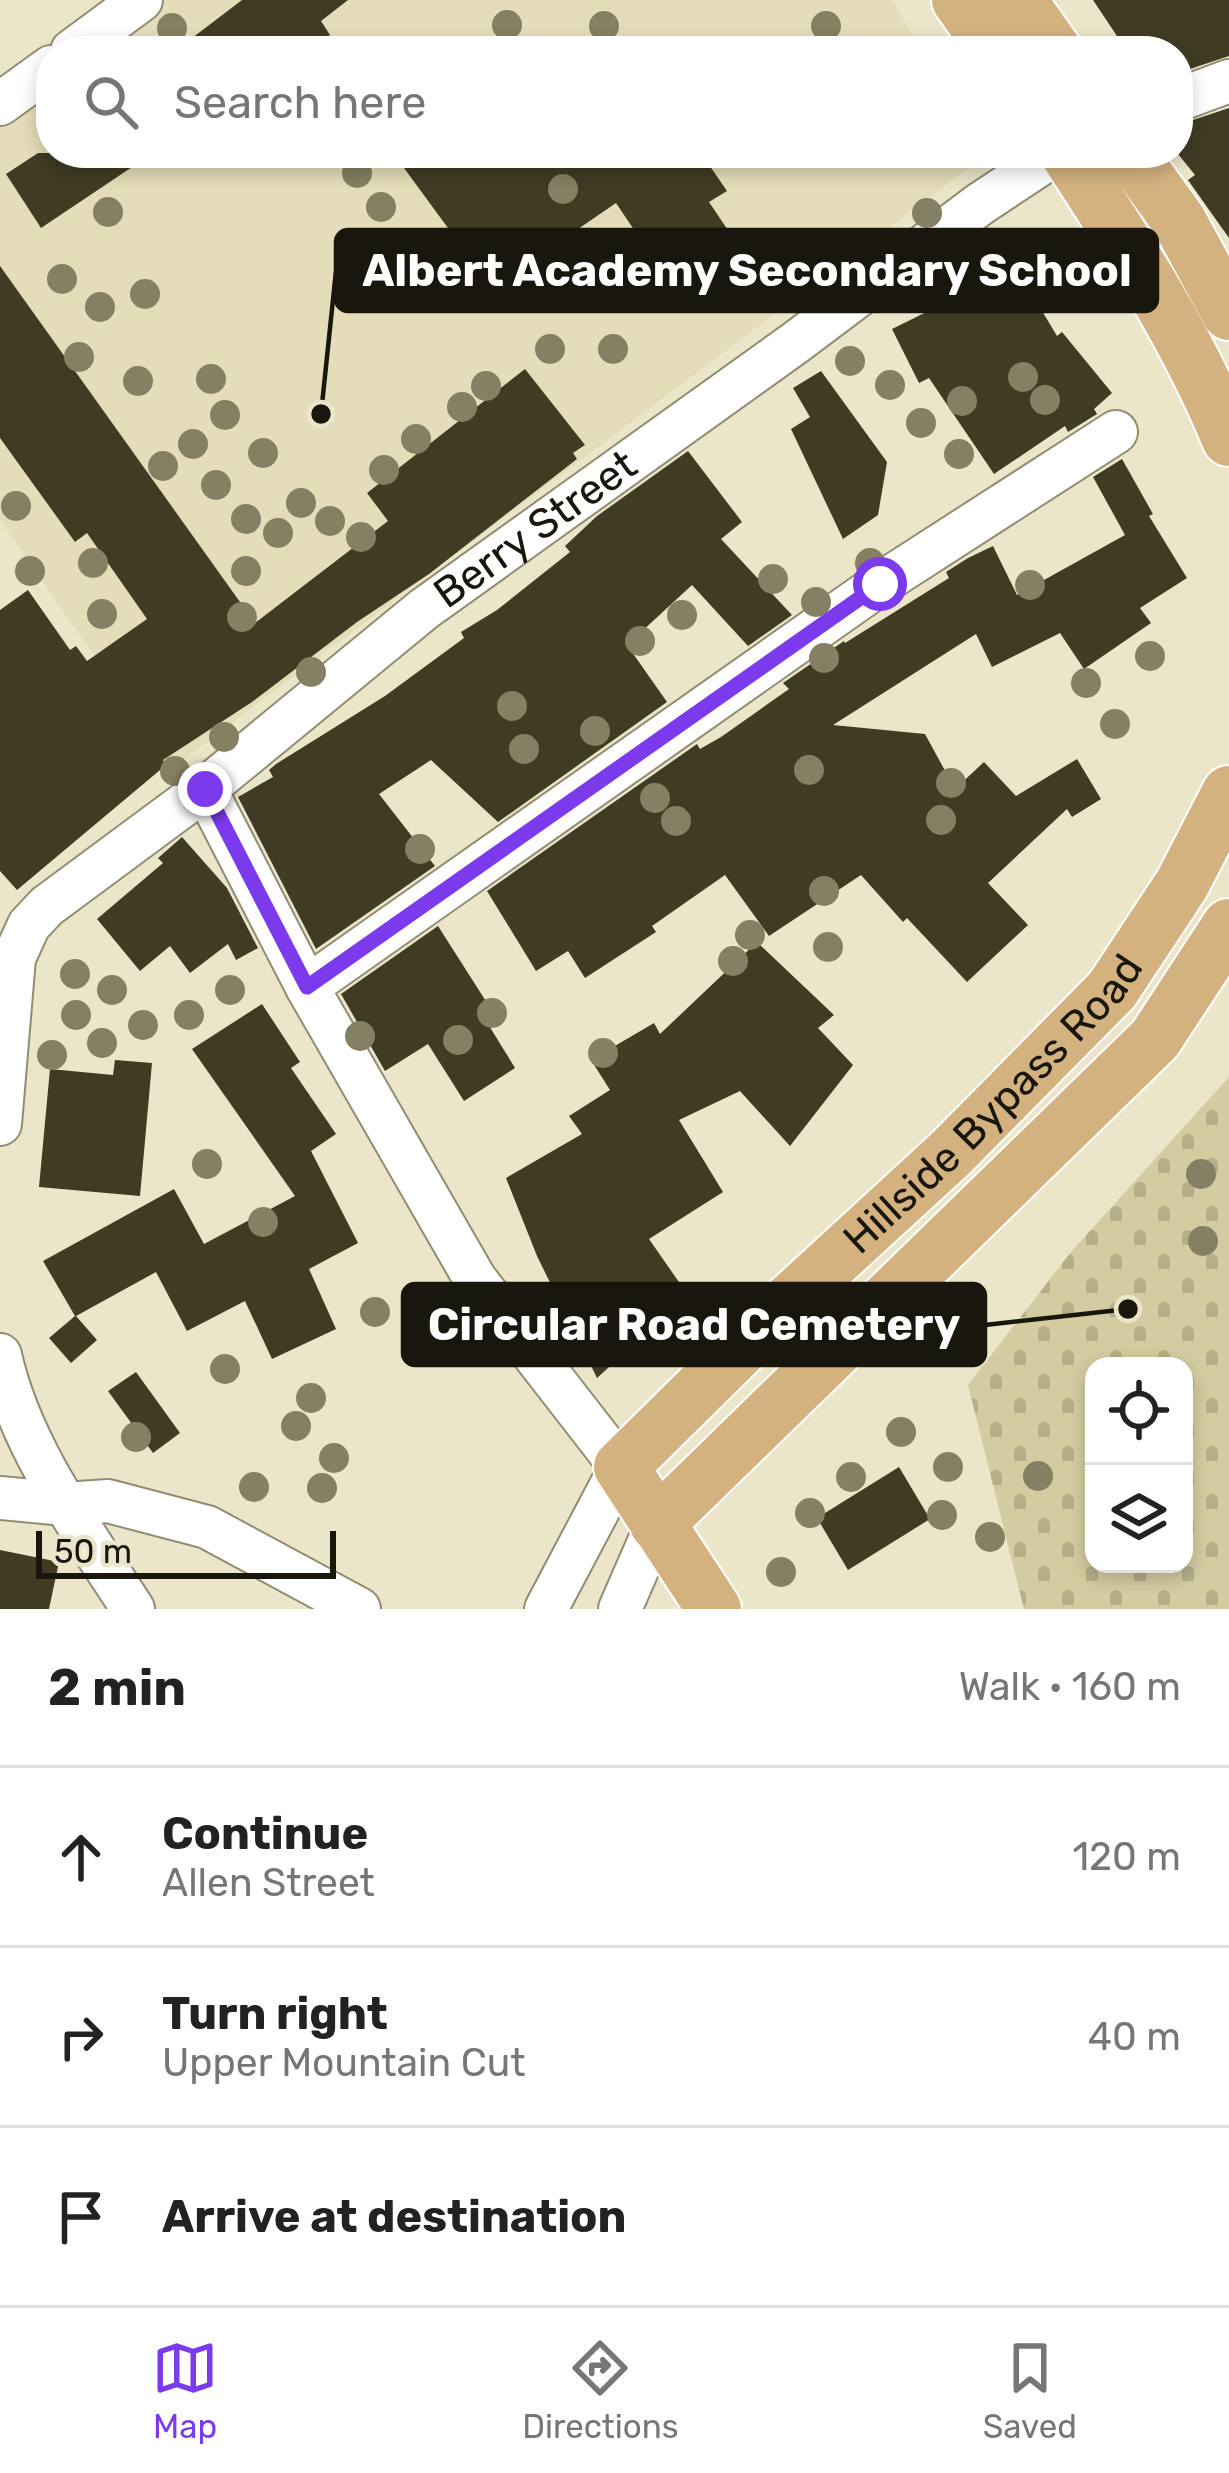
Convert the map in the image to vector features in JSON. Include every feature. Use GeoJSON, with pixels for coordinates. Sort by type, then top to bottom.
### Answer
{"type":"FeatureCollection","features":[{"type":"Feature","properties":{"kind":"main road"},"geometry":{"type":"LineString","coordinates":[[958,0],[984,36]]}},
{"type":"Feature","properties":{"kind":"main road"},"geometry":{"type":"LineString","coordinates":[[1019,0],[1044,36]]}},
{"type":"Feature","properties":{"kind":"main road"},"geometry":{"type":"LineString","coordinates":[[1072,168],[1132,253],[1202,374],[1229,439]]}},
{"type":"Feature","properties":{"kind":"main road"},"geometry":{"type":"LineString","coordinates":[[1141,168],[1179,221],[1229,313]]}},
{"type":"Feature","properties":{"kind":"main road","name":"Hillside Bypass Road"},"geometry":{"type":"LineString","coordinates":[[621,1467],[778,1312],[951,1153],[1112,990],[1182,884],[1229,794]]}},
{"type":"Feature","properties":{"kind":"main road","name":"Hillside Bypass Road"},"geometry":{"type":"LineString","coordinates":[[657,1524],[1155,1039],[1229,926]]}},
{"type":"Feature","properties":{"kind":"main road"},"geometry":{"type":"LineString","coordinates":[[621,1467],[714,1609]]}},
{"type":"Feature","properties":{"kind":"street"},"geometry":{"type":"LineString","coordinates":[[86,26],[141,0]]}},
{"type":"Feature","properties":{"kind":"street"},"geometry":{"type":"LineString","coordinates":[[0,104],[36,78]]}},
{"type":"Feature","properties":{"kind":"street"},"geometry":{"type":"LineString","coordinates":[[1193,94],[1229,81]]}},
{"type":"Feature","properties":{"kind":"street","name":"Berry Street"},"geometry":{"type":"LineString","coordinates":[[0,1124],[14,958],[29,925],[47,906],[205,789],[424,610],[980,204],[1038,168]]}},
{"type":"Feature","properties":{"kind":"street"},"geometry":{"type":"LineString","coordinates":[[307,987],[880,584],[1116,432]]}},
{"type":"Feature","properties":{"kind":"street"},"geometry":{"type":"LineString","coordinates":[[205,789],[307,987],[475,1279],[621,1467]]}},
{"type":"Feature","properties":{"kind":"street"},"geometry":{"type":"LineString","coordinates":[[0,1355],[9,1395],[65,1504],[133,1609]]}},
{"type":"Feature","properties":{"kind":"street","name":"Hillside Bypass Road"},"geometry":{"type":"LineString","coordinates":[[546,1609],[621,1467]]}},
{"type":"Feature","properties":{"kind":"street"},"geometry":{"type":"LineString","coordinates":[[0,1498],[65,1504],[107,1501],[206,1526],[359,1609]]}},
{"type":"Feature","properties":{"kind":"street","name":"Hillside Bypass Road"},"geometry":{"type":"LineString","coordinates":[[620,1609],[657,1524]]}},
{"type":"Feature","properties":{"kind":"shaded area"},"geometry":{"type":"Polygon","coordinates":[[[152,0],[892,0],[913,36],[100,36],[152,0]]]}},
{"type":"Feature","properties":{"kind":"shaded area"},"geometry":{"type":"Polygon","coordinates":[[[36,82],[36,168],[968,168],[172,768],[0,520],[0,107],[36,82]]]}},
{"type":"Feature","properties":{"kind":"green space"},"geometry":{"type":"Polygon","coordinates":[[[1229,1077],[1229,1609],[1024,1609],[968,1385],[1071,1252],[1229,1077]]]}},
{"type":"Feature","properties":{"kind":"building"},"geometry":{"type":"Polygon","coordinates":[[[242,0],[348,0],[321,21],[328,36],[195,36],[242,0]]]}},
{"type":"Feature","properties":{"kind":"building"},"geometry":{"type":"Polygon","coordinates":[[[1093,0],[1229,0],[1229,56],[1193,68],[1193,36],[1117,36],[1093,0]]]}},
{"type":"Feature","properties":{"kind":"building"},"geometry":{"type":"Polygon","coordinates":[[[1229,108],[1229,238],[1188,180],[1195,175],[1189,168],[1193,168],[1193,120],[1229,108]]]}},
{"type":"Feature","properties":{"kind":"building"},"geometry":{"type":"Polygon","coordinates":[[[36,154],[36,168],[131,168],[41,228],[6,174],[36,154]]]}},
{"type":"Feature","properties":{"kind":"building"},"geometry":{"type":"Polygon","coordinates":[[[404,168],[711,168],[727,191],[709,202],[752,266],[688,310],[616,203],[492,288],[404,168]]]}},
{"type":"Feature","properties":{"kind":"building"},"geometry":{"type":"Polygon","coordinates":[[[1008,254],[1057,336],[1062,332],[1112,393],[1094,409],[1097,414],[1068,432],[1065,426],[994,474],[929,378],[919,383],[892,329],[973,289],[967,278],[1008,254]]]}},
{"type":"Feature","properties":{"kind":"building"},"geometry":{"type":"Polygon","coordinates":[[[0,266],[255,623],[388,521],[367,493],[525,369],[585,445],[573,453],[577,459],[429,574],[163,760],[166,765],[17,890],[0,871],[0,610],[28,590],[70,650],[76,646],[87,661],[147,619],[87,533],[75,542],[0,438],[0,266]]]}},
{"type":"Feature","properties":{"kind":"building"},"geometry":{"type":"Polygon","coordinates":[[[821,371],[887,462],[878,515],[843,539],[791,429],[810,417],[793,388],[821,371]]]}},
{"type":"Feature","properties":{"kind":"building"},"geometry":{"type":"Polygon","coordinates":[[[688,451],[742,522],[721,539],[792,615],[748,646],[692,585],[627,645],[667,702],[498,822],[431,760],[379,794],[435,866],[316,949],[238,797],[273,777],[269,770],[276,764],[385,696],[464,638],[461,632],[570,552],[565,546],[597,516],[688,451]]]}},
{"type":"Feature","properties":{"kind":"building"},"geometry":{"type":"Polygon","coordinates":[[[1122,459],[1153,514],[1149,516],[1187,578],[1140,608],[1151,623],[1084,669],[1060,633],[992,667],[976,634],[833,725],[925,734],[955,789],[984,762],[1016,796],[1077,759],[1101,799],[1072,817],[1067,809],[988,883],[1028,925],[967,982],[861,875],[769,936],[725,875],[652,926],[656,932],[585,978],[568,951],[536,971],[487,891],[697,744],[700,749],[721,737],[789,689],[783,683],[949,578],[946,572],[968,558],[993,546],[1017,595],[1125,535],[1093,477],[1122,459]]]}},
{"type":"Feature","properties":{"kind":"building"},"geometry":{"type":"Polygon","coordinates":[[[182,837],[227,888],[258,948],[236,960],[228,944],[190,973],[170,946],[140,971],[97,919],[163,863],[158,858],[182,837]]]}},
{"type":"Feature","properties":{"kind":"building"},"geometry":{"type":"Polygon","coordinates":[[[438,926],[489,1006],[480,1011],[515,1068],[464,1101],[428,1044],[385,1071],[341,994],[438,926]]]}},
{"type":"Feature","properties":{"kind":"building"},"geometry":{"type":"Polygon","coordinates":[[[757,942],[834,1015],[818,1028],[853,1065],[790,1146],[740,1091],[679,1120],[723,1192],[649,1239],[688,1295],[597,1378],[537,1256],[506,1178],[582,1134],[569,1116],[610,1090],[591,1060],[654,1023],[660,1034],[757,942]]]}},
{"type":"Feature","properties":{"kind":"building"},"geometry":{"type":"Polygon","coordinates":[[[262,1004],[300,1062],[291,1068],[336,1134],[311,1151],[358,1243],[309,1269],[336,1329],[272,1359],[245,1301],[187,1331],[156,1272],[76,1316],[97,1340],[71,1363],[49,1338],[75,1316],[43,1261],[174,1189],[204,1244],[295,1196],[192,1049],[262,1004]]]}},
{"type":"Feature","properties":{"kind":"building"},"geometry":{"type":"Polygon","coordinates":[[[115,1060],[152,1063],[140,1196],[39,1187],[50,1069],[113,1075],[115,1060]]]}},
{"type":"Feature","properties":{"kind":"building"},"geometry":{"type":"Polygon","coordinates":[[[136,1372],[180,1433],[153,1453],[108,1391],[136,1372]]]}},
{"type":"Feature","properties":{"kind":"building"},"geometry":{"type":"Polygon","coordinates":[[[899,1467],[930,1519],[848,1570],[817,1518],[899,1467]]]}},
{"type":"Feature","properties":{"kind":"building"},"geometry":{"type":"Polygon","coordinates":[[[0,1550],[59,1562],[49,1609],[0,1609],[0,1550]]]}},
{"type":"Feature","properties":{"kind":"place","name":"Albert Academy Secondary School"},"geometry":{"type":"Point","coordinates":[321,414]}},
{"type":"Feature","properties":{"kind":"place","name":"Circular Road Cemetery"},"geometry":{"type":"Point","coordinates":[1128,1309]}},
{"type":"Feature","properties":{"kind":"route"},"geometry":{"type":"LineString","coordinates":[[205,789],[307,987],[880,584]]}}]}
